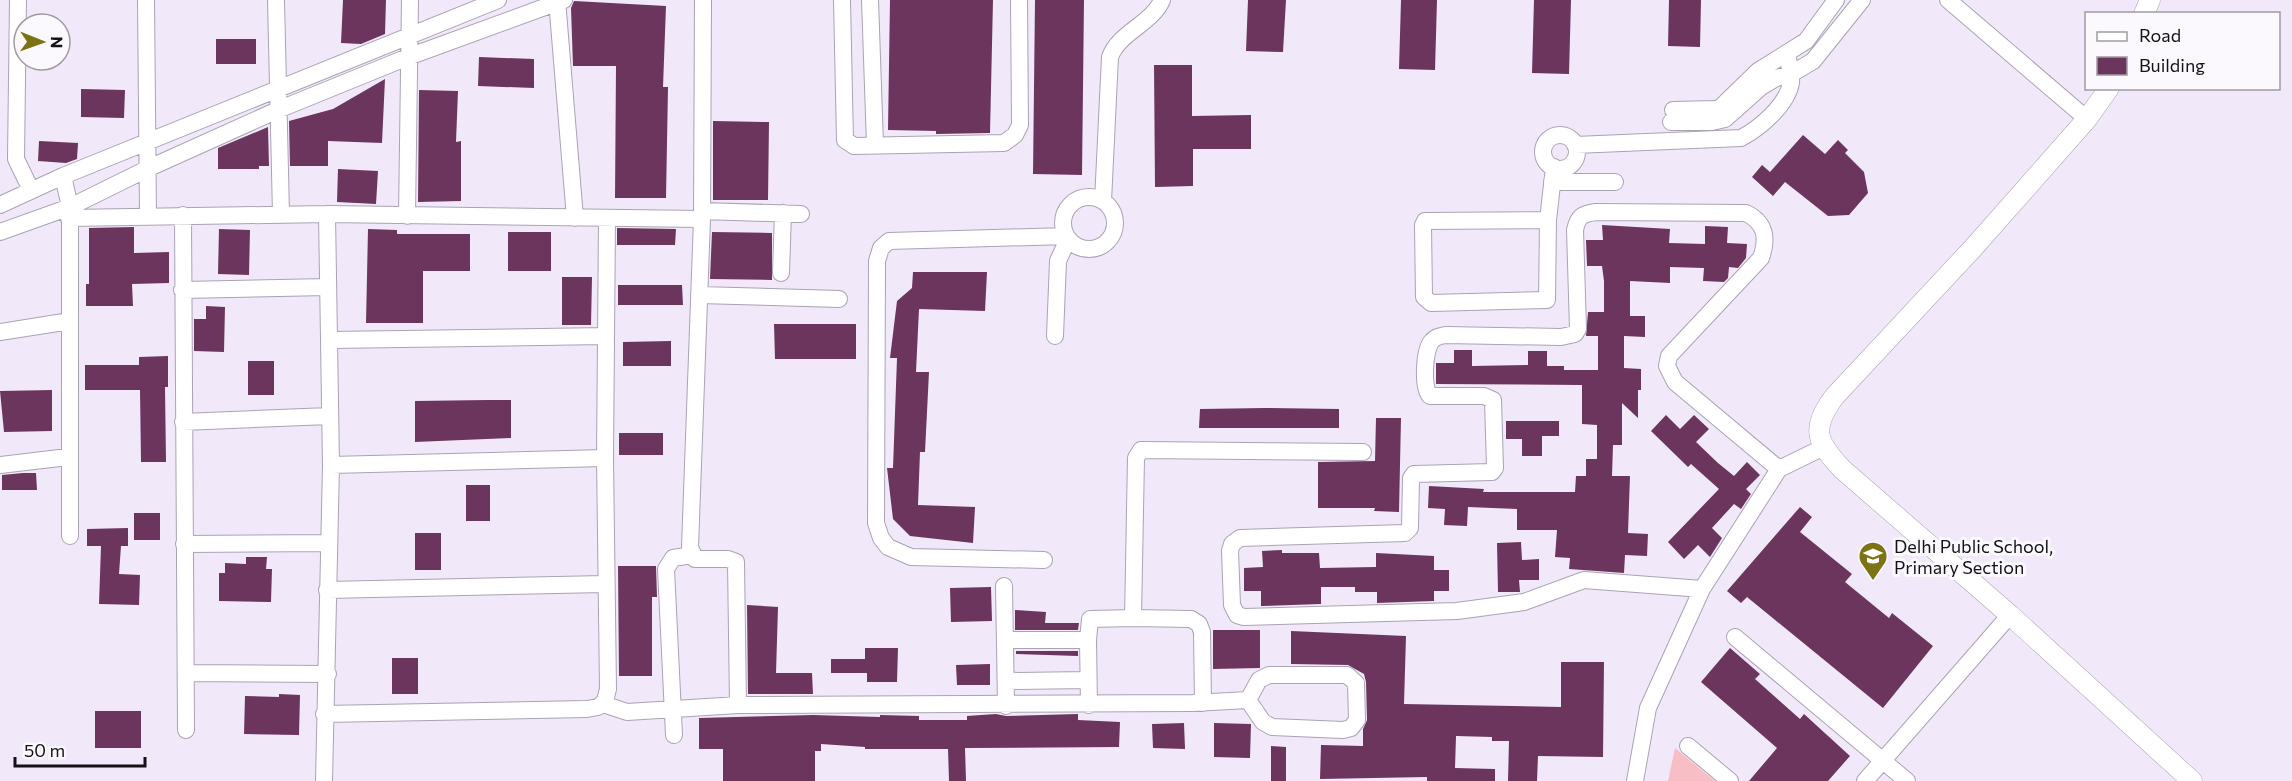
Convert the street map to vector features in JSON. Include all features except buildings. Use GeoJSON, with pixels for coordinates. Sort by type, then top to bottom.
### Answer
{"type":"FeatureCollection","features":[{"type":"Feature","properties":{"kind":"street"},"geometry":{"type":"LineString","coordinates":[[18,0],[16,159],[31,190]]}},
{"type":"Feature","properties":{"kind":"street"},"geometry":{"type":"LineString","coordinates":[[146,0],[148,216]]}},
{"type":"Feature","properties":{"kind":"street"},"geometry":{"type":"LineString","coordinates":[[276,0],[280,89],[281,214]]}},
{"type":"Feature","properties":{"kind":"street"},"geometry":{"type":"LineString","coordinates":[[407,216],[407,36],[410,0]]}},
{"type":"Feature","properties":{"kind":"street"},"geometry":{"type":"LineString","coordinates":[[0,204],[148,141],[498,0]]}},
{"type":"Feature","properties":{"kind":"street"},"geometry":{"type":"LineString","coordinates":[[692,555],[702,215],[703,0]]}},
{"type":"Feature","properties":{"kind":"street"},"geometry":{"type":"LineString","coordinates":[[842,0],[845,140],[854,146],[1004,142],[1015,135],[1020,125],[1019,0]]}},
{"type":"Feature","properties":{"kind":"street"},"geometry":{"type":"LineString","coordinates":[[870,0],[875,145]]}},
{"type":"Feature","properties":{"kind":"street"},"geometry":{"type":"LineString","coordinates":[[1044,560],[911,557],[888,547],[881,538],[876,523],[877,261],[880,248],[889,241],[1070,240],[1093,249],[1108,240],[1115,224],[1113,215],[1103,201],[1110,57],[1117,44],[1157,11],[1162,0]]}},
{"type":"Feature","properties":{"kind":"street"},"geometry":{"type":"LineString","coordinates":[[1843,26],[1830,3],[1806,41],[1787,55],[1758,71],[1718,108],[1672,116],[1720,121],[1761,87],[1813,61],[1843,26],[1862,0]]}},
{"type":"Feature","properties":{"kind":"street"},"geometry":{"type":"LineString","coordinates":[[1948,0],[2087,119]]}},
{"type":"Feature","properties":{"kind":"street"},"geometry":{"type":"LineString","coordinates":[[0,232],[70,213],[149,168],[280,109],[408,57],[560,1],[574,218]]}},
{"type":"Feature","properties":{"kind":"street"},"geometry":{"type":"LineString","coordinates":[[1548,220],[1425,221],[1423,225],[1423,292],[1426,301],[1546,301],[1548,220],[1553,175],[1543,156],[1547,140],[1562,135],[1575,145],[1741,138],[1759,126],[1781,102],[1789,88],[1791,74],[1787,55]]}},
{"type":"Feature","properties":{"kind":"street"},"geometry":{"type":"LineString","coordinates":[[2108,90],[2087,119],[1974,247],[1834,397],[1821,423],[1822,448],[1842,469],[2010,615],[2192,781]]}},
{"type":"Feature","properties":{"kind":"street"},"geometry":{"type":"LineString","coordinates":[[1553,175],[1574,161],[1575,145]]}},
{"type":"Feature","properties":{"kind":"street"},"geometry":{"type":"LineString","coordinates":[[1553,175],[1615,182]]}},
{"type":"Feature","properties":{"kind":"street"},"geometry":{"type":"LineString","coordinates":[[63,176],[70,213],[68,457],[70,536]]}},
{"type":"Feature","properties":{"kind":"street"},"geometry":{"type":"LineString","coordinates":[[1059,336],[1070,240],[1063,216],[1072,202],[1088,197],[1103,201]]}},
{"type":"Feature","properties":{"kind":"street"},"geometry":{"type":"LineString","coordinates":[[1702,589],[1584,580],[1524,602],[1457,611],[1244,616],[1237,615],[1232,605],[1230,551],[1232,544],[1240,538],[1405,533],[1410,528],[1411,478],[1414,474],[1492,472],[1495,468],[1493,400],[1484,396],[1430,396],[1424,385],[1428,347],[1438,336],[1445,335],[1561,337],[1575,334],[1578,329],[1575,230],[1577,220],[1583,214],[1596,212],[1746,213],[1756,218],[1764,229],[1766,243],[1761,258],[1669,356],[1667,366],[1676,381],[1779,469]]}},
{"type":"Feature","properties":{"kind":"street"},"geometry":{"type":"LineString","coordinates":[[70,213],[148,216],[327,214],[607,219],[801,214]]}},
{"type":"Feature","properties":{"kind":"street"},"geometry":{"type":"LineString","coordinates":[[781,273],[783,213]]}},
{"type":"Feature","properties":{"kind":"street"},"geometry":{"type":"LineString","coordinates":[[324,781],[331,465],[327,214]]}},
{"type":"Feature","properties":{"kind":"street"},"geometry":{"type":"LineString","coordinates":[[183,215],[186,730]]}},
{"type":"Feature","properties":{"kind":"street"},"geometry":{"type":"LineString","coordinates":[[603,704],[608,689],[605,584],[607,219]]}},
{"type":"Feature","properties":{"kind":"street"},"geometry":{"type":"LineString","coordinates":[[182,290],[328,287]]}},
{"type":"Feature","properties":{"kind":"street"},"geometry":{"type":"LineString","coordinates":[[699,295],[839,299]]}},
{"type":"Feature","properties":{"kind":"street"},"geometry":{"type":"LineString","coordinates":[[0,332],[70,321]]}},
{"type":"Feature","properties":{"kind":"street"},"geometry":{"type":"LineString","coordinates":[[330,340],[605,336]]}},
{"type":"Feature","properties":{"kind":"street"},"geometry":{"type":"LineString","coordinates":[[183,422],[329,416]]}},
{"type":"Feature","properties":{"kind":"street"},"geometry":{"type":"LineString","coordinates":[[1635,781],[1648,708],[1702,589],[1779,469],[1822,448]]}},
{"type":"Feature","properties":{"kind":"street"},"geometry":{"type":"LineString","coordinates":[[1133,618],[1136,458],[1141,450],[1363,452]]}},
{"type":"Feature","properties":{"kind":"street"},"geometry":{"type":"LineString","coordinates":[[0,465],[68,457]]}},
{"type":"Feature","properties":{"kind":"street"},"geometry":{"type":"LineString","coordinates":[[331,465],[605,458]]}},
{"type":"Feature","properties":{"kind":"street"},"geometry":{"type":"LineString","coordinates":[[184,544],[329,543]]}},
{"type":"Feature","properties":{"kind":"street"},"geometry":{"type":"LineString","coordinates":[[674,735],[666,569],[673,558],[692,555],[699,561],[728,559],[736,562],[738,705]]}},
{"type":"Feature","properties":{"kind":"street"},"geometry":{"type":"LineString","coordinates":[[327,590],[605,584]]}},
{"type":"Feature","properties":{"kind":"street"},"geometry":{"type":"LineString","coordinates":[[1004,586],[1006,706]]}},
{"type":"Feature","properties":{"kind":"street"},"geometry":{"type":"LineString","coordinates":[[1865,781],[2010,615]]}},
{"type":"Feature","properties":{"kind":"street"},"geometry":{"type":"LineString","coordinates":[[1089,705],[1090,619],[1133,618],[1191,620],[1199,624],[1202,632],[1203,703]]}},
{"type":"Feature","properties":{"kind":"street"},"geometry":{"type":"LineString","coordinates":[[1735,637],[1907,781]]}},
{"type":"Feature","properties":{"kind":"street"},"geometry":{"type":"LineString","coordinates":[[1005,640],[1088,640]]}},
{"type":"Feature","properties":{"kind":"street"},"geometry":{"type":"LineString","coordinates":[[186,673],[328,674]]}},
{"type":"Feature","properties":{"kind":"street"},"geometry":{"type":"LineString","coordinates":[[1269,675],[1347,675],[1356,683],[1357,720],[1351,728],[1343,730],[1272,727],[1263,722],[1248,700],[1259,680],[1269,675]]}},
{"type":"Feature","properties":{"kind":"street"},"geometry":{"type":"LineString","coordinates":[[1006,681],[1088,680]]}},
{"type":"Feature","properties":{"kind":"street"},"geometry":{"type":"LineString","coordinates":[[324,714],[586,709],[603,704],[627,712],[738,705],[1006,706],[1203,703],[1248,700]]}},
{"type":"Feature","properties":{"kind":"street"},"geometry":{"type":"LineString","coordinates":[[1688,746],[1730,781]]}},
{"type":"Feature","properties":{"kind":"shaded area"},"geometry":{"type":"Polygon","coordinates":[[[1675,748],[1715,781],[1668,781],[1675,748]]]}},
{"type":"Feature","properties":{"kind":"place","name":"Delhi Public School, Primary Section"},"geometry":{"type":"Point","coordinates":[1873,582]}}]}
